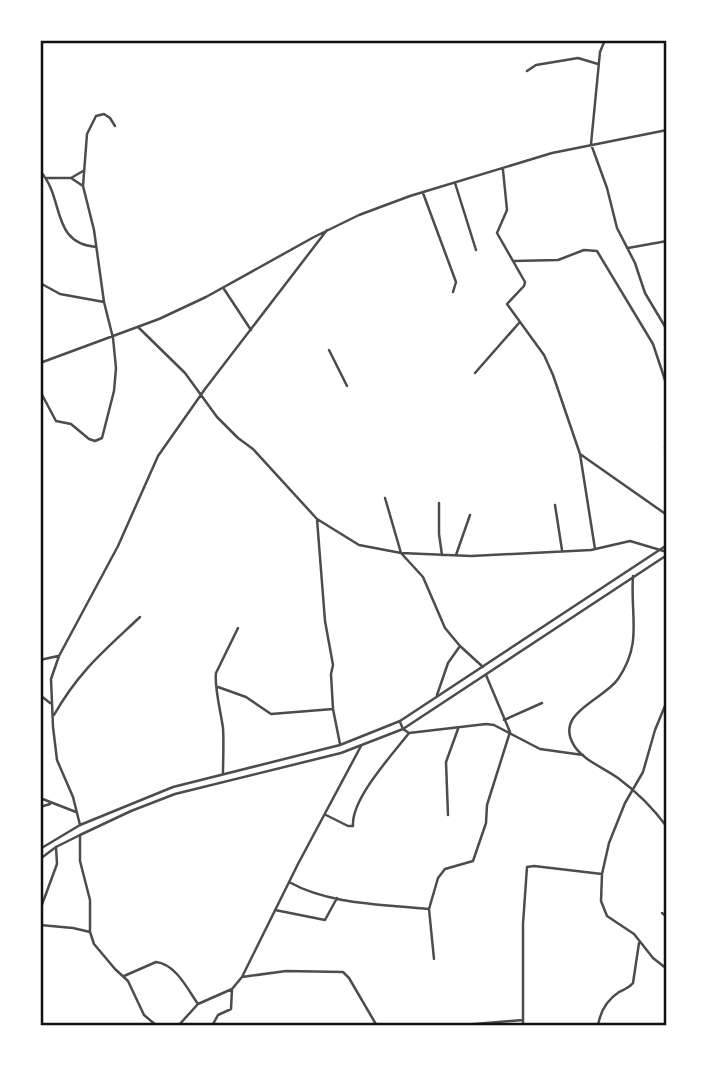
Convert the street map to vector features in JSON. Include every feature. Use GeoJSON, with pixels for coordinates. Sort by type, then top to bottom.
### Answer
{"type":"FeatureCollection","features":[{"type":"Feature","properties":{"kind":"street"},"geometry":{"type":"LineString","coordinates":[[605,40],[598,64],[592,144],[617,228],[635,263],[645,293],[667,330]]}},
{"type":"Feature","properties":{"kind":"street"},"geometry":{"type":"LineString","coordinates":[[527,71],[536,65],[578,58],[598,64]]}},
{"type":"Feature","properties":{"kind":"street"},"geometry":{"type":"LineString","coordinates":[[40,391],[56,421],[71,424],[89,439],[95,441],[102,438],[114,391],[116,368],[94,229],[83,186],[83,170],[91,121],[104,114],[115,126]]}},
{"type":"Feature","properties":{"kind":"street"},"geometry":{"type":"LineString","coordinates":[[40,363],[113,338],[223,288],[359,215],[455,183],[592,144],[667,130]]}},
{"type":"Feature","properties":{"kind":"street"},"geometry":{"type":"LineString","coordinates":[[503,169],[507,210],[498,233],[525,285],[507,304],[550,367],[580,454],[595,549]]}},
{"type":"Feature","properties":{"kind":"street"},"geometry":{"type":"LineString","coordinates":[[47,178],[71,178],[83,170]]}},
{"type":"Feature","properties":{"kind":"street"},"geometry":{"type":"LineString","coordinates":[[40,171],[47,178],[65,229],[71,238],[82,246],[96,247]]}},
{"type":"Feature","properties":{"kind":"street"},"geometry":{"type":"LineString","coordinates":[[71,178],[83,186]]}},
{"type":"Feature","properties":{"kind":"street"},"geometry":{"type":"LineString","coordinates":[[455,183],[476,250]]}},
{"type":"Feature","properties":{"kind":"street"},"geometry":{"type":"LineString","coordinates":[[423,193],[456,282],[453,292]]}},
{"type":"Feature","properties":{"kind":"street"},"geometry":{"type":"LineString","coordinates":[[54,715],[50,703],[51,679],[59,656],[118,546],[158,456],[327,230]]}},
{"type":"Feature","properties":{"kind":"street"},"geometry":{"type":"LineString","coordinates":[[628,248],[667,241]]}},
{"type":"Feature","properties":{"kind":"street"},"geometry":{"type":"LineString","coordinates":[[514,261],[558,260],[584,250],[597,251],[653,344],[667,386]]}},
{"type":"Feature","properties":{"kind":"street"},"geometry":{"type":"LineString","coordinates":[[40,284],[60,294],[104,302]]}},
{"type":"Feature","properties":{"kind":"street"},"geometry":{"type":"LineString","coordinates":[[223,288],[251,330]]}},
{"type":"Feature","properties":{"kind":"street"},"geometry":{"type":"LineString","coordinates":[[475,373],[519,323]]}},
{"type":"Feature","properties":{"kind":"street"},"geometry":{"type":"LineString","coordinates":[[138,327],[185,373],[217,417],[253,449],[317,519],[359,545],[401,553],[456,555],[595,549],[629,541],[667,553]]}},
{"type":"Feature","properties":{"kind":"street"},"geometry":{"type":"LineString","coordinates":[[329,350],[347,386]]}},
{"type":"Feature","properties":{"kind":"street"},"geometry":{"type":"LineString","coordinates":[[667,439],[664,448],[667,455]]}},
{"type":"Feature","properties":{"kind":"street"},"geometry":{"type":"LineString","coordinates":[[580,454],[667,514]]}},
{"type":"Feature","properties":{"kind":"street"},"geometry":{"type":"LineString","coordinates":[[385,498],[401,553],[423,577],[446,628],[483,668]]}},
{"type":"Feature","properties":{"kind":"street"},"geometry":{"type":"LineString","coordinates":[[439,503],[442,555]]}},
{"type":"Feature","properties":{"kind":"street"},"geometry":{"type":"LineString","coordinates":[[555,505],[562,550]]}},
{"type":"Feature","properties":{"kind":"street"},"geometry":{"type":"LineString","coordinates":[[456,555],[470,515]]}},
{"type":"Feature","properties":{"kind":"street"},"geometry":{"type":"LineString","coordinates":[[317,519],[325,621],[333,665],[333,709],[341,745]]}},
{"type":"Feature","properties":{"kind":"street"},"geometry":{"type":"LineString","coordinates":[[40,849],[80,825],[173,787],[341,745],[400,721],[667,545]]}},
{"type":"Feature","properties":{"kind":"street"},"geometry":{"type":"LineString","coordinates":[[40,859],[56,846],[175,794],[341,753],[403,729],[667,553]]}},
{"type":"Feature","properties":{"kind":"street"},"geometry":{"type":"LineString","coordinates":[[633,576],[635,633],[629,660],[612,688],[580,708],[572,717],[570,728],[573,745],[647,802],[667,827]]}},
{"type":"Feature","properties":{"kind":"street"},"geometry":{"type":"LineString","coordinates":[[80,825],[57,760],[52,727],[54,715],[70,687],[88,666],[141,617]]}},
{"type":"Feature","properties":{"kind":"street"},"geometry":{"type":"LineString","coordinates":[[223,773],[223,732],[215,681],[216,673],[238,628]]}},
{"type":"Feature","properties":{"kind":"street"},"geometry":{"type":"LineString","coordinates":[[436,699],[448,663],[460,646]]}},
{"type":"Feature","properties":{"kind":"street"},"geometry":{"type":"LineString","coordinates":[[40,660],[59,656]]}},
{"type":"Feature","properties":{"kind":"street"},"geometry":{"type":"LineString","coordinates":[[434,959],[429,909],[441,873],[454,865],[470,862],[474,857],[510,732],[486,675]]}},
{"type":"Feature","properties":{"kind":"street"},"geometry":{"type":"LineString","coordinates":[[217,687],[246,697],[271,714],[333,709]]}},
{"type":"Feature","properties":{"kind":"street"},"geometry":{"type":"LineString","coordinates":[[40,695],[50,703]]}},
{"type":"Feature","properties":{"kind":"street"},"geometry":{"type":"LineString","coordinates":[[667,701],[655,730],[647,761],[625,803],[609,843],[602,873],[603,910],[612,920],[626,928],[653,958],[667,969]]}},
{"type":"Feature","properties":{"kind":"street"},"geometry":{"type":"LineString","coordinates":[[504,720],[541,703]]}},
{"type":"Feature","properties":{"kind":"street"},"geometry":{"type":"LineString","coordinates":[[400,721],[403,729],[409,733],[486,724],[510,732],[540,749],[583,755]]}},
{"type":"Feature","properties":{"kind":"street"},"geometry":{"type":"LineString","coordinates":[[448,815],[446,762],[458,728]]}},
{"type":"Feature","properties":{"kind":"street"},"geometry":{"type":"LineString","coordinates":[[326,814],[353,826],[352,817],[368,786],[409,733]]}},
{"type":"Feature","properties":{"kind":"street"},"geometry":{"type":"LineString","coordinates":[[178,1026],[198,1004],[232,989],[242,977],[361,746]]}},
{"type":"Feature","properties":{"kind":"street"},"geometry":{"type":"LineString","coordinates":[[40,798],[77,813]]}},
{"type":"Feature","properties":{"kind":"street"},"geometry":{"type":"LineString","coordinates":[[40,807],[50,804]]}},
{"type":"Feature","properties":{"kind":"street"},"geometry":{"type":"LineString","coordinates":[[80,835],[80,862],[90,901],[90,932],[97,949],[128,981],[147,1019],[147,1026]]}},
{"type":"Feature","properties":{"kind":"street"},"geometry":{"type":"LineString","coordinates":[[40,910],[57,864],[56,846]]}},
{"type":"Feature","properties":{"kind":"street"},"geometry":{"type":"LineString","coordinates":[[523,1026],[523,924],[527,867],[602,873]]}},
{"type":"Feature","properties":{"kind":"street"},"geometry":{"type":"LineString","coordinates":[[289,882],[313,893],[337,898],[429,909]]}},
{"type":"Feature","properties":{"kind":"street"},"geometry":{"type":"LineString","coordinates":[[275,910],[325,920],[337,898]]}},
{"type":"Feature","properties":{"kind":"street"},"geometry":{"type":"LineString","coordinates":[[662,913],[667,917]]}},
{"type":"Feature","properties":{"kind":"street"},"geometry":{"type":"LineString","coordinates":[[40,925],[90,932]]}},
{"type":"Feature","properties":{"kind":"street"},"geometry":{"type":"LineString","coordinates":[[598,1026],[601,1013],[607,1004],[633,983],[640,941]]}},
{"type":"Feature","properties":{"kind":"street"},"geometry":{"type":"LineString","coordinates":[[124,976],[162,962],[178,976],[198,1004]]}},
{"type":"Feature","properties":{"kind":"street"},"geometry":{"type":"LineString","coordinates":[[242,977],[286,971],[343,972],[377,1026]]}},
{"type":"Feature","properties":{"kind":"street"},"geometry":{"type":"LineString","coordinates":[[212,1026],[218,1015],[230,1009],[232,989]]}},
{"type":"Feature","properties":{"kind":"street"},"geometry":{"type":"LineString","coordinates":[[147,1019],[157,1026]]}},
{"type":"Feature","properties":{"kind":"street"},"geometry":{"type":"LineString","coordinates":[[451,1026],[523,1020]]}}]}
